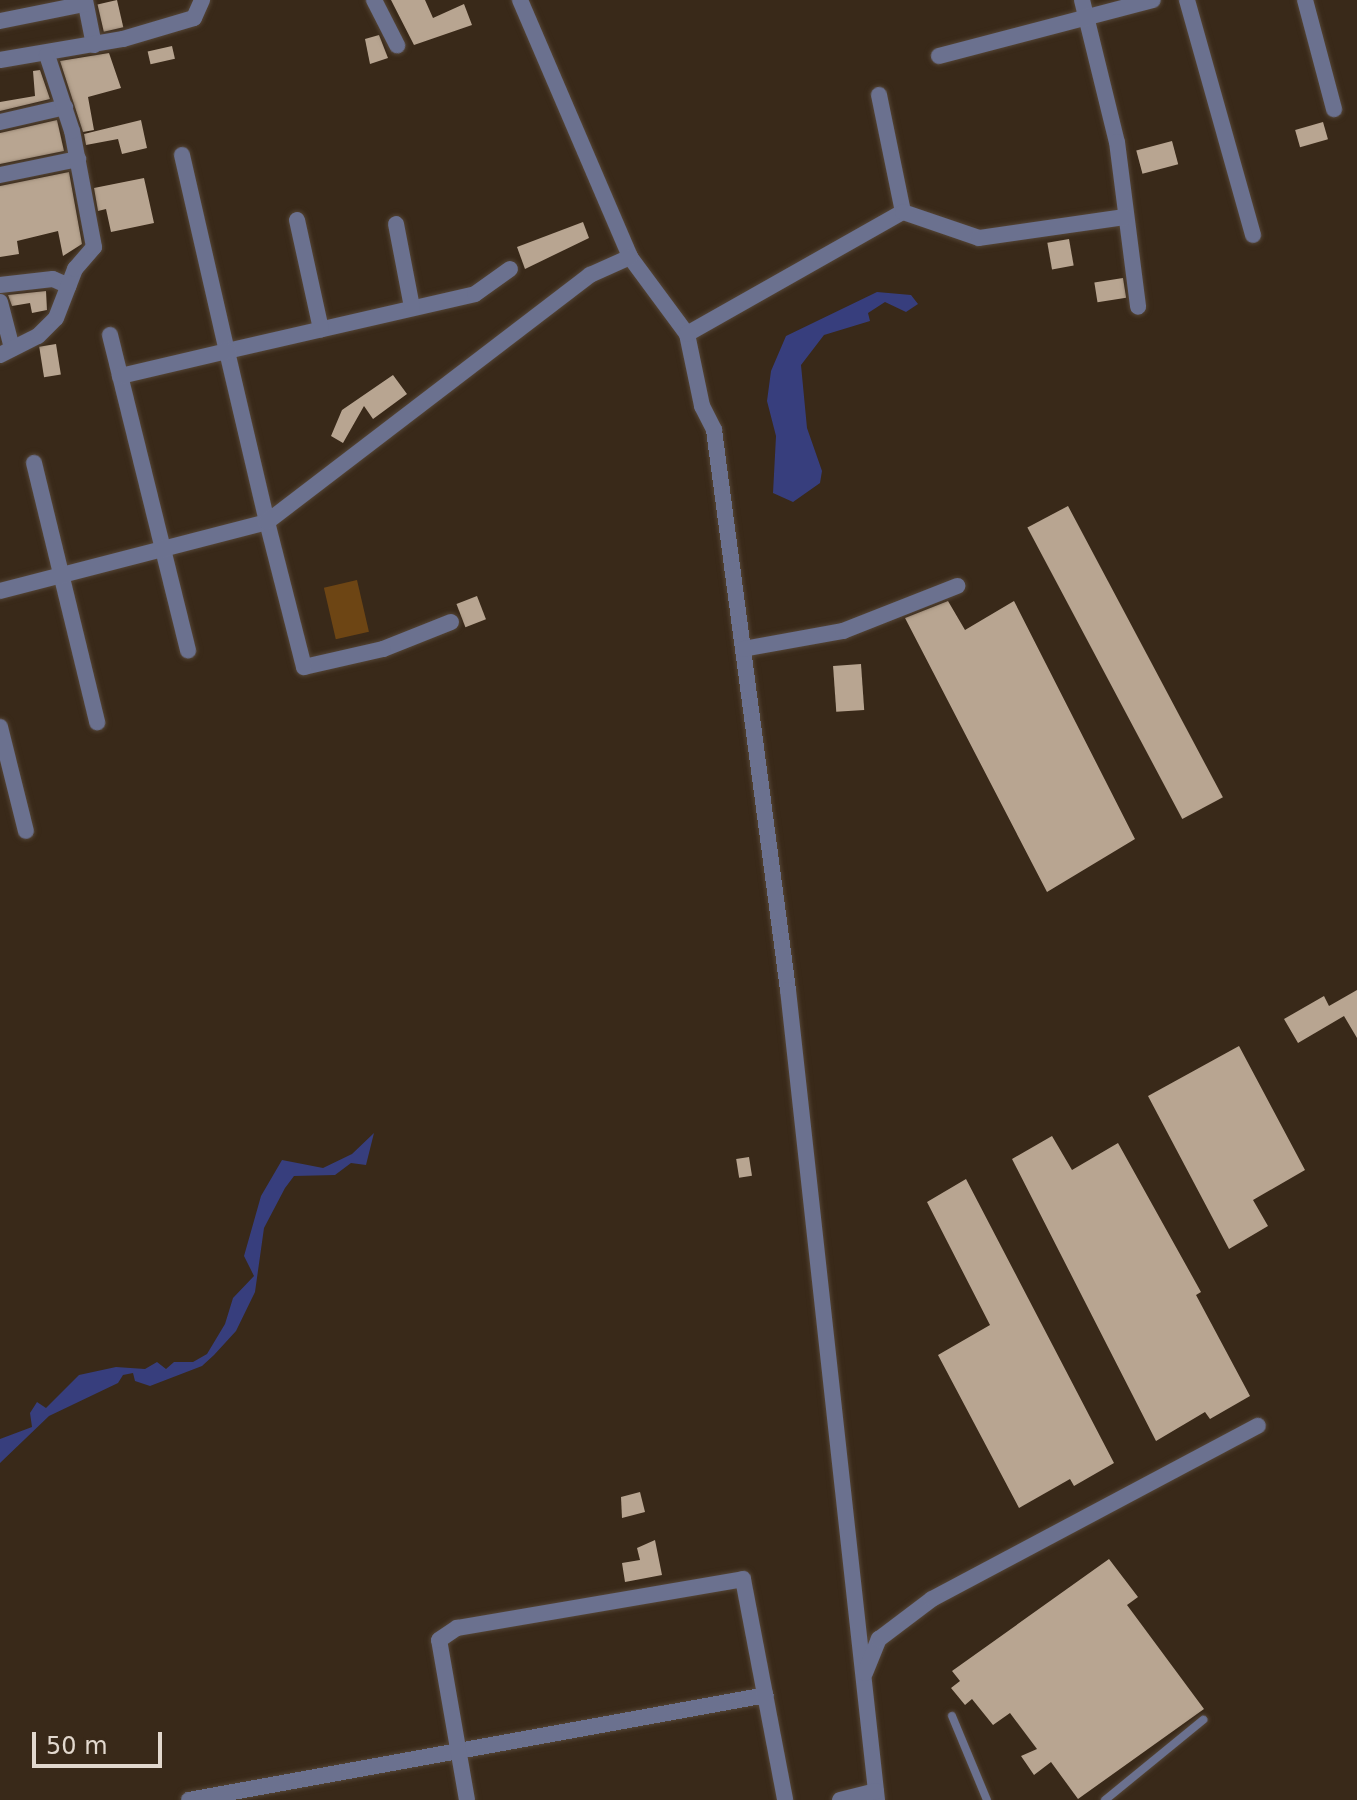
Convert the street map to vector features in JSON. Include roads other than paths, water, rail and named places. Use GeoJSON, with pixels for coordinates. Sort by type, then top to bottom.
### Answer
{"type":"FeatureCollection","features":[{"type":"Feature","properties":{"kind":"street"},"geometry":{"type":"LineString","coordinates":[[0,60],[47,55],[94,45],[194,18],[202,0]]}},
{"type":"Feature","properties":{"kind":"street"},"geometry":{"type":"LineString","coordinates":[[374,0],[397,45]]}},
{"type":"Feature","properties":{"kind":"street"},"geometry":{"type":"LineString","coordinates":[[520,0],[630,257],[687,334],[702,406],[714,430],[788,990],[877,1796],[840,1800]]}},
{"type":"Feature","properties":{"kind":"street"},"geometry":{"type":"LineString","coordinates":[[939,56],[1085,8],[1153,0]]}},
{"type":"Feature","properties":{"kind":"street"},"geometry":{"type":"LineString","coordinates":[[1187,0],[1253,235]]}},
{"type":"Feature","properties":{"kind":"street"},"geometry":{"type":"LineString","coordinates":[[1305,0],[1334,109]]}},
{"type":"Feature","properties":{"kind":"street"},"geometry":{"type":"LineString","coordinates":[[0,21],[84,2],[94,45]]}},
{"type":"Feature","properties":{"kind":"street"},"geometry":{"type":"LineString","coordinates":[[1085,8],[1117,142],[1138,307]]}},
{"type":"Feature","properties":{"kind":"street"},"geometry":{"type":"LineString","coordinates":[[0,302],[6,352],[38,336],[56,318],[75,269],[94,247],[78,159],[47,55]]}},
{"type":"Feature","properties":{"kind":"street"},"geometry":{"type":"LineString","coordinates":[[879,95],[903,212]]}},
{"type":"Feature","properties":{"kind":"street"},"geometry":{"type":"LineString","coordinates":[[0,122],[65,107]]}},
{"type":"Feature","properties":{"kind":"street"},"geometry":{"type":"LineString","coordinates":[[182,155],[304,667],[383,649],[451,622]]}},
{"type":"Feature","properties":{"kind":"street"},"geometry":{"type":"LineString","coordinates":[[0,175],[78,159]]}},
{"type":"Feature","properties":{"kind":"street"},"geometry":{"type":"LineString","coordinates":[[687,334],[903,212],[979,238],[1125,217]]}},
{"type":"Feature","properties":{"kind":"street"},"geometry":{"type":"LineString","coordinates":[[297,220],[321,329]]}},
{"type":"Feature","properties":{"kind":"street"},"geometry":{"type":"LineString","coordinates":[[396,224],[412,307]]}},
{"type":"Feature","properties":{"kind":"street"},"geometry":{"type":"LineString","coordinates":[[0,591],[267,522],[590,275],[630,257]]}},
{"type":"Feature","properties":{"kind":"street"},"geometry":{"type":"LineString","coordinates":[[120,376],[475,294],[510,269]]}},
{"type":"Feature","properties":{"kind":"street"},"geometry":{"type":"LineString","coordinates":[[0,285],[53,279],[69,286]]}},
{"type":"Feature","properties":{"kind":"street"},"geometry":{"type":"LineString","coordinates":[[110,335],[188,650]]}},
{"type":"Feature","properties":{"kind":"street"},"geometry":{"type":"LineString","coordinates":[[34,463],[97,722]]}},
{"type":"Feature","properties":{"kind":"street"},"geometry":{"type":"LineString","coordinates":[[743,649],[797,643],[843,631],[957,586]]}},
{"type":"Feature","properties":{"kind":"street"},"geometry":{"type":"LineString","coordinates":[[0,727],[26,831]]}},
{"type":"Feature","properties":{"kind":"street"},"geometry":{"type":"LineString","coordinates":[[865,1675],[879,1639],[932,1599],[1258,1426]]}},
{"type":"Feature","properties":{"kind":"street"},"geometry":{"type":"LineString","coordinates":[[467,1800],[439,1640],[457,1628],[743,1579],[785,1800]]}},
{"type":"Feature","properties":{"kind":"street"},"geometry":{"type":"LineString","coordinates":[[189,1800],[766,1695]]}},
{"type":"Feature","properties":{"kind":"lane"},"geometry":{"type":"LineString","coordinates":[[952,1716],[987,1800]]}},
{"type":"Feature","properties":{"kind":"lane"},"geometry":{"type":"LineString","coordinates":[[1105,1800],[1203,1720]]}},
{"type":"Feature","properties":{"kind":"water"},"geometry":{"type":"Polygon","coordinates":[[[877,292],[911,295],[918,304],[906,312],[885,302],[868,313],[870,321],[824,335],[801,365],[807,428],[822,471],[820,483],[793,502],[773,493],[776,436],[767,401],[771,371],[786,336],[877,292]]]}},
{"type":"Feature","properties":{"kind":"water"},"geometry":{"type":"Polygon","coordinates":[[[374,1133],[366,1165],[351,1163],[335,1175],[294,1176],[285,1188],[264,1228],[255,1292],[236,1331],[202,1366],[150,1386],[135,1381],[133,1373],[123,1375],[118,1383],[49,1416],[0,1463],[0,1439],[32,1427],[30,1413],[37,1402],[46,1408],[79,1375],[116,1367],[145,1369],[157,1362],[166,1369],[174,1362],[193,1362],[207,1354],[225,1324],[233,1298],[254,1276],[244,1256],[261,1196],[282,1160],[323,1168],[352,1154],[374,1133]]]}}]}
